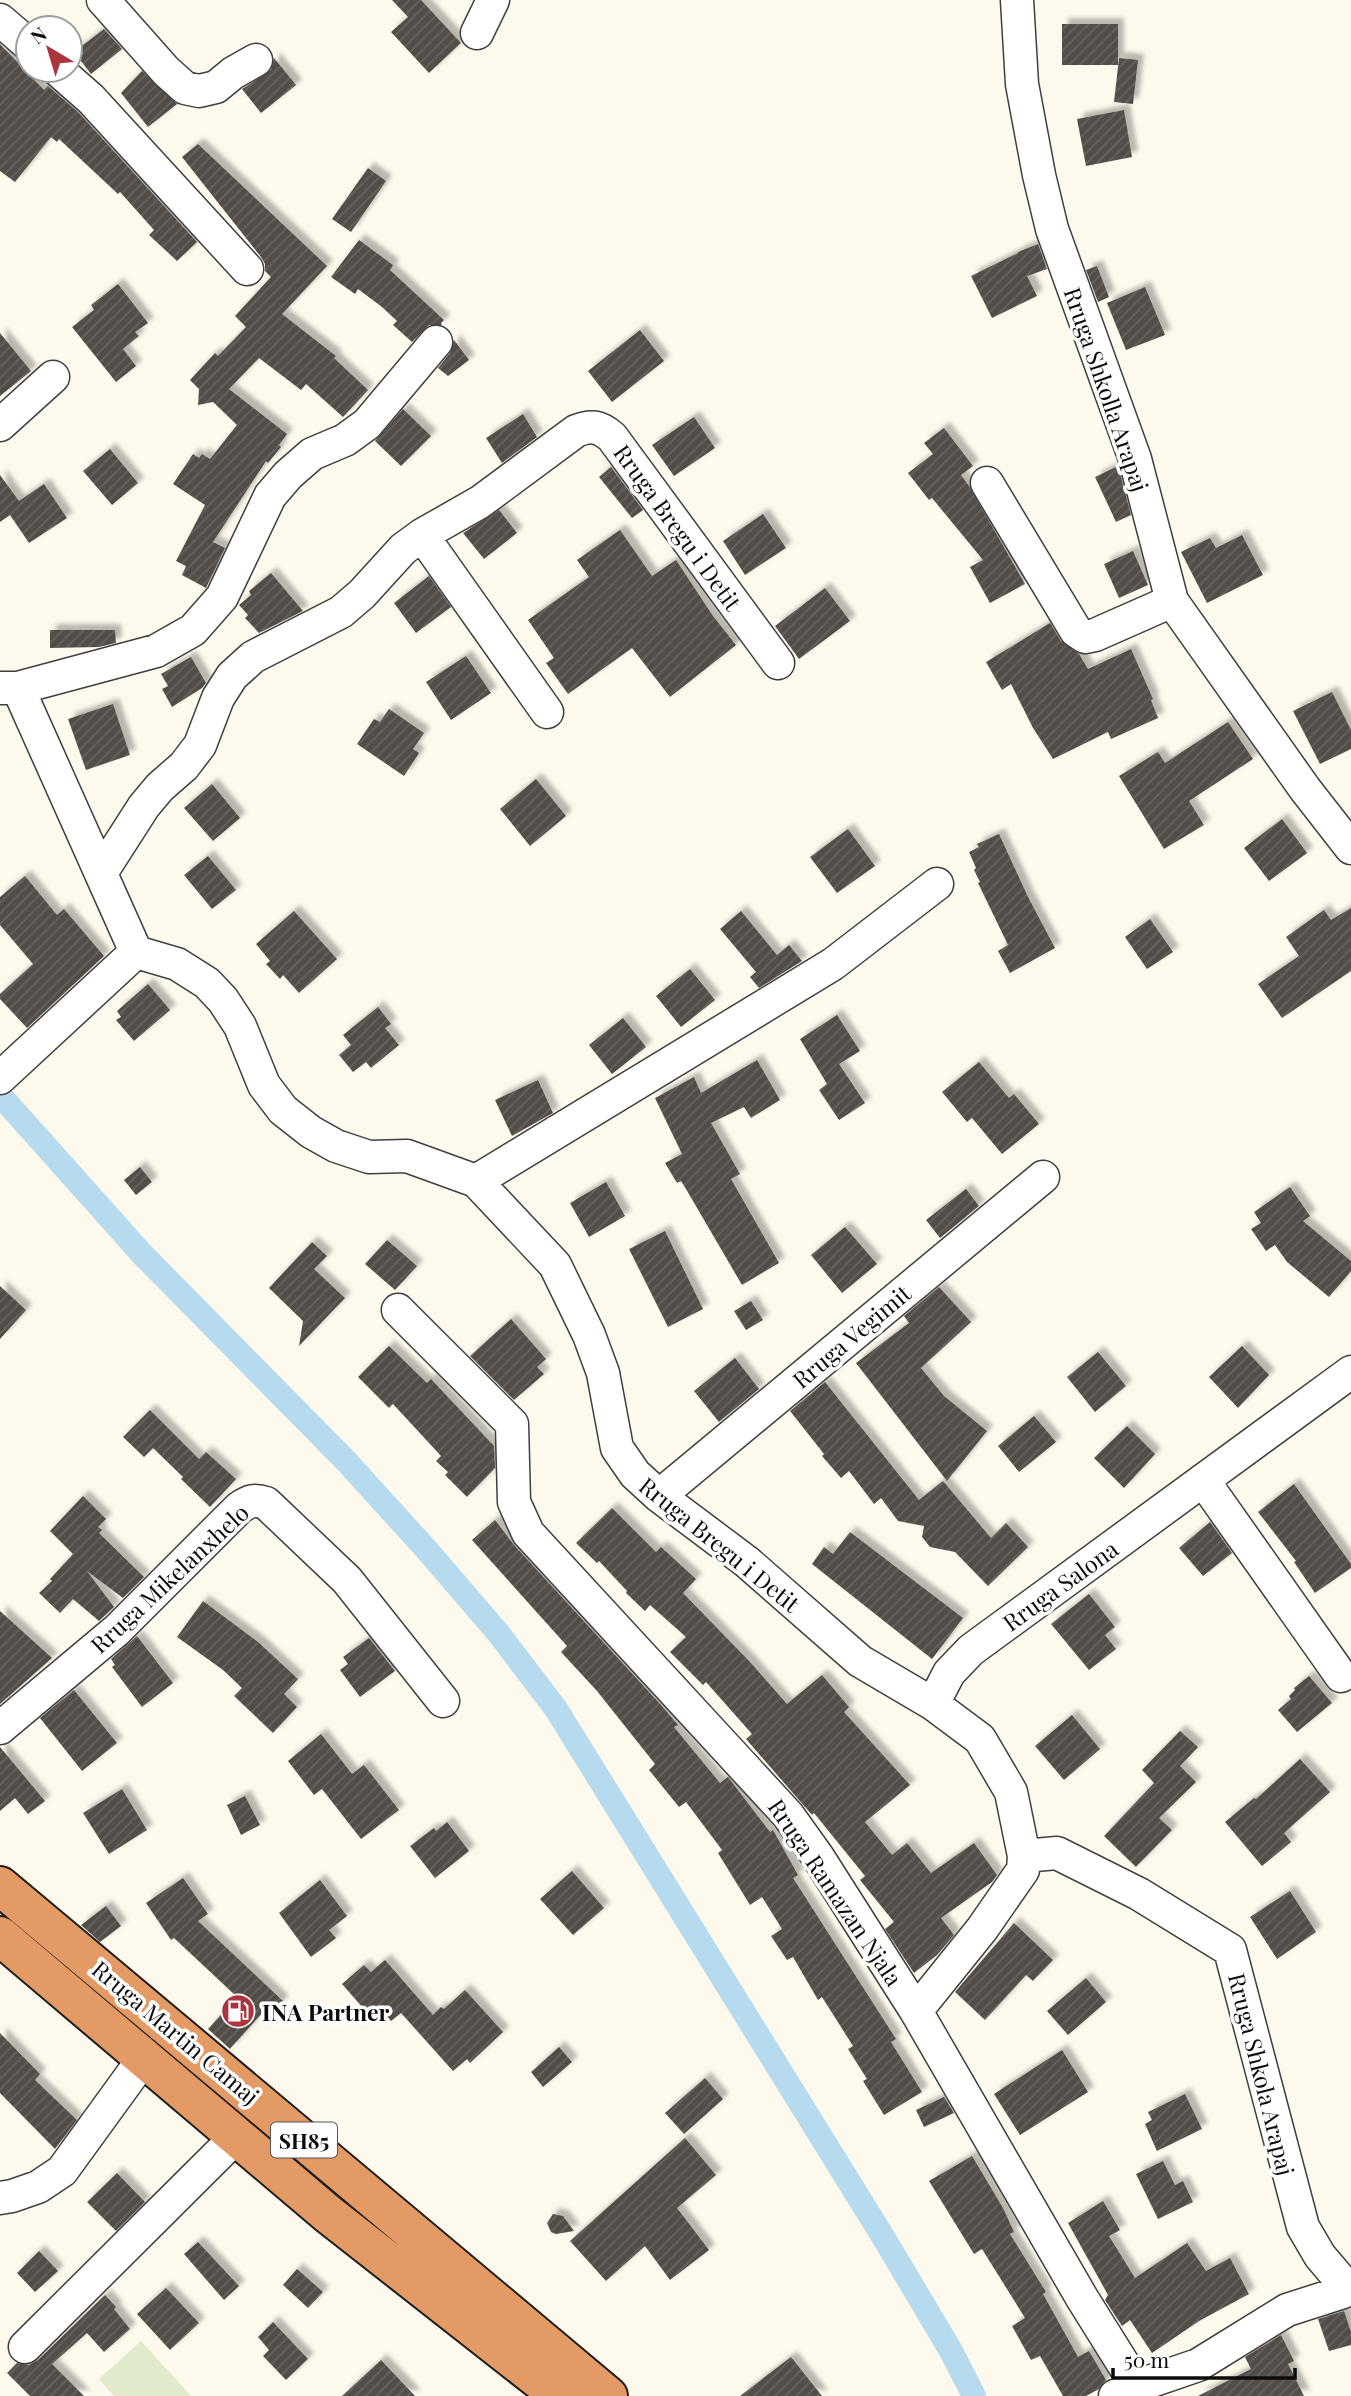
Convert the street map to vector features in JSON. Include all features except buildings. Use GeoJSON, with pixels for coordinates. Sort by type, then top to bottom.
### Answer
{"type":"FeatureCollection","features":[{"type":"Feature","properties":{"kind":"highway","name":"Rruga Martin Camaj"},"geometry":{"type":"LineString","coordinates":[[0,1886],[608,2396]]}},
{"type":"Feature","properties":{"kind":"highway","name":"Rruga Martin Camaj"},"geometry":{"type":"LineString","coordinates":[[0,1936],[328,2214],[560,2396]]}},
{"type":"Feature","properties":{"kind":"street"},"geometry":{"type":"LineString","coordinates":[[103,0],[166,71],[185,88],[199,91],[216,87],[256,60]]}},
{"type":"Feature","properties":{"kind":"street"},"geometry":{"type":"LineString","coordinates":[[477,33],[493,0]]}},
{"type":"Feature","properties":{"kind":"street","name":"Rruga Shkolla Arapaj"},"geometry":{"type":"LineString","coordinates":[[1017,0],[1022,85],[1052,229],[1135,459],[1172,601],[1305,789],[1351,848]]}},
{"type":"Feature","properties":{"kind":"street"},"geometry":{"type":"LineString","coordinates":[[0,20],[14,32]]}},
{"type":"Feature","properties":{"kind":"street"},"geometry":{"type":"LineString","coordinates":[[74,84],[91,99],[247,269]]}},
{"type":"Feature","properties":{"kind":"street"},"geometry":{"type":"LineString","coordinates":[[0,1078],[136,952],[101,873],[9,688],[156,651],[193,630],[222,597],[270,496],[288,475],[312,454],[345,440],[367,424],[436,342]]}},
{"type":"Feature","properties":{"kind":"street"},"geometry":{"type":"LineString","coordinates":[[0,425],[53,377]]}},
{"type":"Feature","properties":{"kind":"street","name":"Rruga Bregu i Detit"},"geometry":{"type":"LineString","coordinates":[[101,873],[144,807],[160,787],[184,766],[200,745],[218,698],[232,676],[253,657],[341,612],[362,594],[403,549],[480,502],[576,431],[589,426],[601,428],[612,437],[778,663]]}},
{"type":"Feature","properties":{"kind":"street"},"geometry":{"type":"LineString","coordinates":[[987,483],[1076,631],[1085,637],[1172,601]]}},
{"type":"Feature","properties":{"kind":"street"},"geometry":{"type":"LineString","coordinates":[[422,535],[547,712]]}},
{"type":"Feature","properties":{"kind":"street"},"geometry":{"type":"LineString","coordinates":[[476,1181],[833,964],[937,884]]}},
{"type":"Feature","properties":{"kind":"street","name":"Rruga Bregu i Detit"},"geometry":{"type":"LineString","coordinates":[[136,952],[177,964],[207,983],[223,1000],[240,1026],[264,1085],[283,1110],[311,1132],[336,1146],[369,1157],[407,1156],[476,1181],[555,1265],[589,1335],[603,1373],[617,1448],[635,1474],[659,1496],[747,1562],[860,1661],[933,1703],[981,1739],[1011,1792],[1024,1856]]}},
{"type":"Feature","properties":{"kind":"street","name":"Rruga Vegimit"},"geometry":{"type":"LineString","coordinates":[[659,1496],[1043,1177]]}},
{"type":"Feature","properties":{"kind":"street","name":"Rruga Ramazan Njala"},"geometry":{"type":"LineString","coordinates":[[398,1310],[512,1423],[514,1502],[528,1533],[788,1815],[818,1857],[916,2011],[1082,2298],[1126,2391]]}},
{"type":"Feature","properties":{"kind":"street","name":"Rruga Salona"},"geometry":{"type":"LineString","coordinates":[[933,1703],[949,1673],[971,1650],[1351,1372]]}},
{"type":"Feature","properties":{"kind":"street"},"geometry":{"type":"LineString","coordinates":[[1203,1480],[1341,1676]]}},
{"type":"Feature","properties":{"kind":"street","name":"Rruga Mikelanxhelo"},"geometry":{"type":"LineString","coordinates":[[0,1728],[117,1630],[239,1508],[248,1501],[257,1500],[266,1503],[347,1580],[443,1701]]}},
{"type":"Feature","properties":{"kind":"street","name":"Rruga Shkola Arapaj"},"geometry":{"type":"LineString","coordinates":[[1024,1856],[1057,1853],[1139,1894],[1230,1950],[1303,2227],[1320,2256],[1349,2287]]}},
{"type":"Feature","properties":{"kind":"street"},"geometry":{"type":"LineString","coordinates":[[916,2011],[1006,1895],[1023,1870],[1024,1856]]}},
{"type":"Feature","properties":{"kind":"street"},"geometry":{"type":"LineString","coordinates":[[0,2198],[38,2187],[62,2171],[144,2058]]}},
{"type":"Feature","properties":{"kind":"street"},"geometry":{"type":"LineString","coordinates":[[24,2347],[237,2136]]}},
{"type":"Feature","properties":{"kind":"street"},"geometry":{"type":"LineString","coordinates":[[1126,2391],[1198,2365],[1287,2309],[1349,2287]]}},
{"type":"Feature","properties":{"kind":"green space"},"geometry":{"type":"Polygon","coordinates":[[[141,2341],[191,2396],[114,2396],[99,2379],[141,2341]]]}},
{"type":"Feature","properties":{"kind":"waterway"},"geometry":{"type":"LineString","coordinates":[[0,1095],[142,1254],[346,1461],[426,1549],[499,1634],[556,1709],[885,2240],[951,2351],[974,2396]]}},
{"type":"Feature","properties":{"kind":"place","name":"INA Partner"},"geometry":{"type":"Point","coordinates":[238,2011]}}]}
